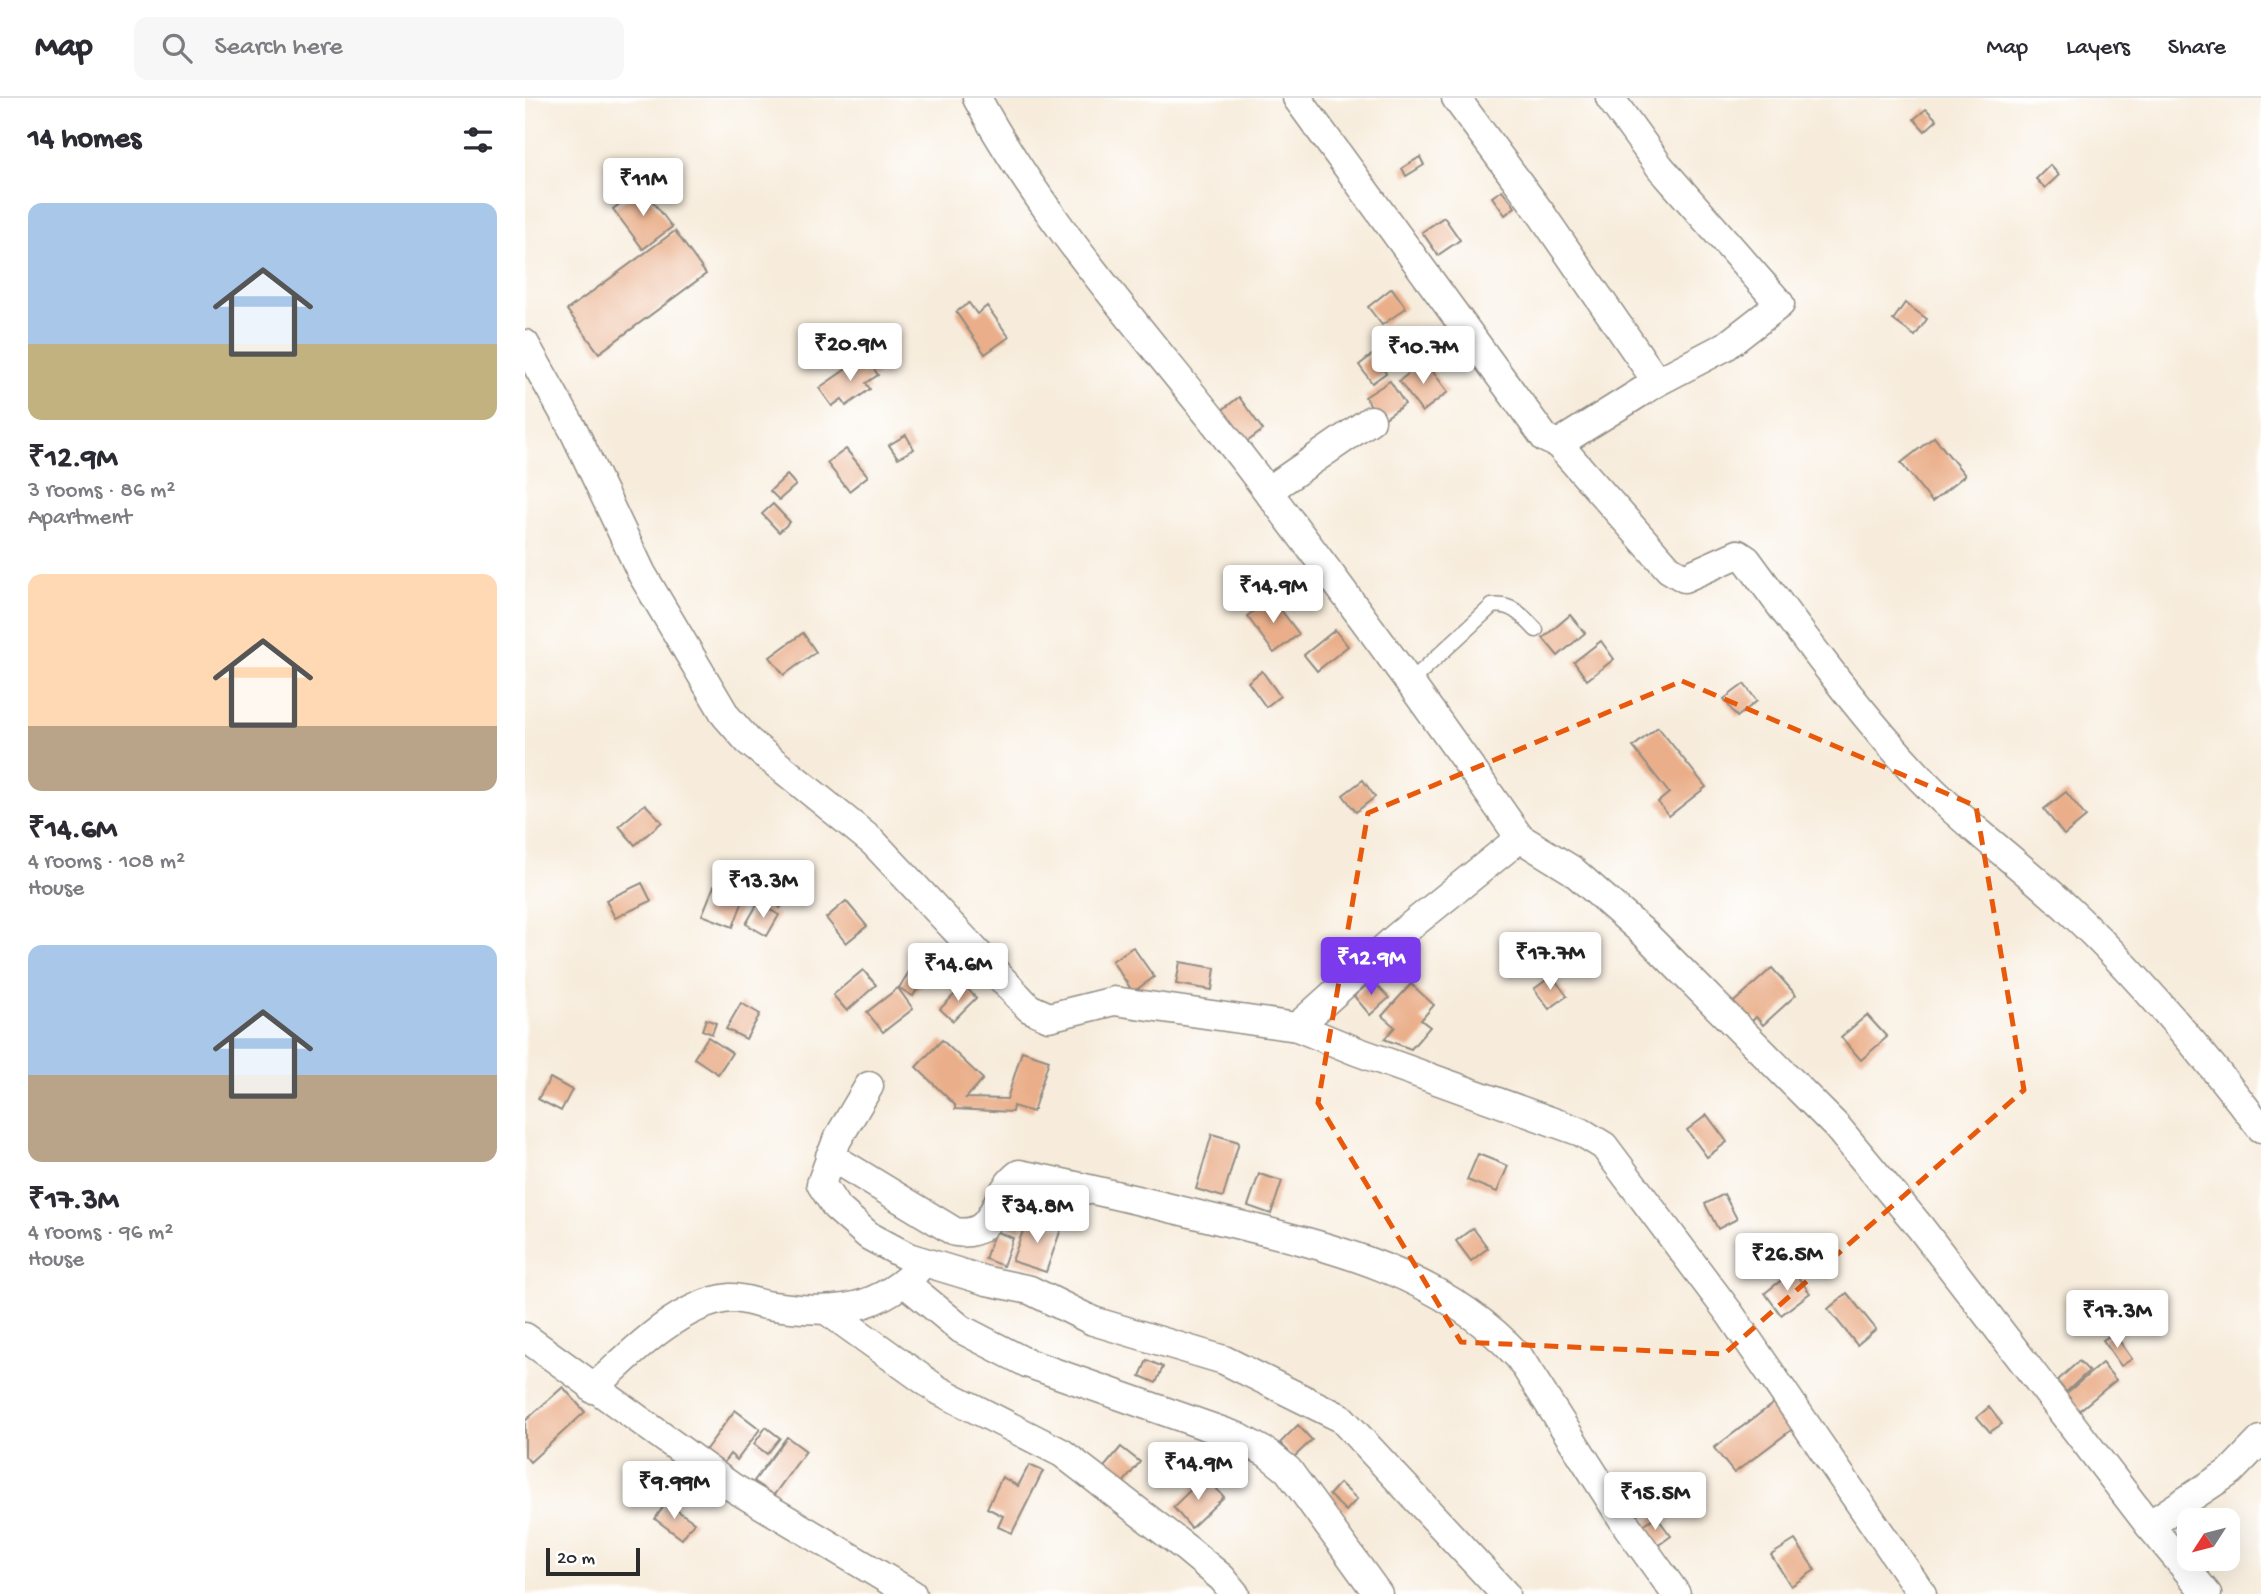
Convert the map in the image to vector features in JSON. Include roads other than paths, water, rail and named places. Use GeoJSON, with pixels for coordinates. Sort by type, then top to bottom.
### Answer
{"type":"FeatureCollection","features":[{"type":"Feature","properties":{"kind":"street"},"geometry":{"type":"LineString","coordinates":[[977,98],[993,127],[1084,258],[1268,491],[1411,681],[1520,838],[1572,870],[1645,934],[1837,1128],[1920,1227],[2149,1525],[2207,1594]]}},
{"type":"Feature","properties":{"kind":"street"},"geometry":{"type":"LineString","coordinates":[[1297,98],[1545,438],[1558,444],[1669,569],[1684,578],[1738,554],[1747,560],[1800,632],[1912,769],[1979,836],[2069,909],[2147,992],[2261,1128]]}},
{"type":"Feature","properties":{"kind":"street"},"geometry":{"type":"LineString","coordinates":[[1456,98],[1540,212],[1657,382]]}},
{"type":"Feature","properties":{"kind":"street"},"geometry":{"type":"LineString","coordinates":[[1558,444],[1657,382],[1725,346],[1780,304],[1660,167],[1610,98]]}},
{"type":"Feature","properties":{"kind":"street"},"geometry":{"type":"LineString","coordinates":[[525,344],[574,431],[642,574],[726,716],[748,741],[873,842],[1029,1007],[1049,1017],[1114,1001],[1297,1027],[1581,1132],[1604,1146],[1730,1314],[1922,1594]]}},
{"type":"Feature","properties":{"kind":"street"},"geometry":{"type":"LineString","coordinates":[[1268,491],[1371,420]]}},
{"type":"Feature","properties":{"kind":"street"},"geometry":{"type":"LineString","coordinates":[[1297,1027],[1398,936],[1520,838]]}},
{"type":"Feature","properties":{"kind":"street"},"geometry":{"type":"LineString","coordinates":[[869,1086],[830,1156],[821,1184],[836,1207],[869,1236],[908,1257],[1030,1290],[1093,1321],[1224,1360],[1341,1418],[1505,1594]]}},
{"type":"Feature","properties":{"kind":"street"},"geometry":{"type":"LineString","coordinates":[[830,1156],[955,1232],[971,1234],[982,1229],[1007,1183],[1019,1174],[1255,1228],[1346,1252],[1401,1272],[1500,1336],[1519,1357],[1627,1526],[1676,1594]]}},
{"type":"Feature","properties":{"kind":"street"},"geometry":{"type":"LineString","coordinates":[[593,1389],[646,1341],[676,1319],[711,1303],[732,1298],[829,1312],[857,1306],[904,1282],[925,1262]]}},
{"type":"Feature","properties":{"kind":"street"},"geometry":{"type":"LineString","coordinates":[[904,1282],[961,1329],[1027,1363],[1238,1437],[1267,1453],[1288,1471],[1378,1594]]}},
{"type":"Feature","properties":{"kind":"street"},"geometry":{"type":"LineString","coordinates":[[829,1312],[938,1390],[1062,1453],[1205,1564],[1235,1594]]}},
{"type":"Feature","properties":{"kind":"street"},"geometry":{"type":"LineString","coordinates":[[525,1337],[593,1389],[732,1487],[912,1594]]}},
{"type":"Feature","properties":{"kind":"street"},"geometry":{"type":"LineString","coordinates":[[2149,1525],[2231,1471],[2261,1440]]}},
{"type":"Feature","properties":{"kind":"lane"},"geometry":{"type":"LineString","coordinates":[[1411,681],[1492,606],[1503,605],[1514,609],[1536,630]]}}]}
